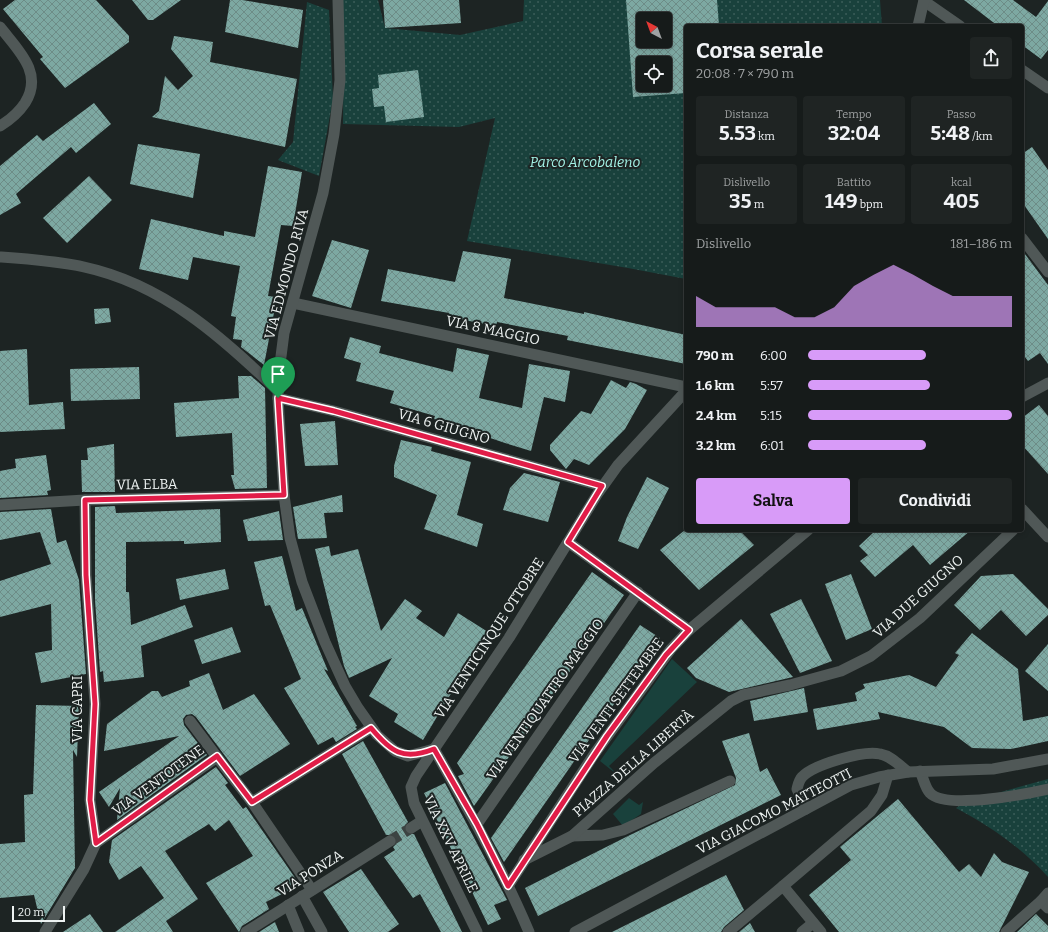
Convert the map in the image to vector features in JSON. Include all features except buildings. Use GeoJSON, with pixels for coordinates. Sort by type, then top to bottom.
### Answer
{"type":"FeatureCollection","features":[{"type":"Feature","properties":{"kind":"street","name":"VIA EDMONDO RIVA"},"geometry":{"type":"LineString","coordinates":[[338,0],[340,80],[336,117],[323,193],[282,345],[278,395],[284,495],[293,551],[309,602],[345,686],[371,728],[390,747],[402,754],[413,755],[434,749]]}},
{"type":"Feature","properties":{"kind":"street"},"geometry":{"type":"LineString","coordinates":[[918,24],[924,0],[957,24]]}},
{"type":"Feature","properties":{"kind":"street"},"geometry":{"type":"LineString","coordinates":[[0,27],[25,58],[33,79],[30,94],[23,106],[0,126]]}},
{"type":"Feature","properties":{"kind":"street"},"geometry":{"type":"LineString","coordinates":[[1024,71],[1048,88]]}},
{"type":"Feature","properties":{"kind":"street"},"geometry":{"type":"LineString","coordinates":[[1024,241],[1048,272]]}},
{"type":"Feature","properties":{"kind":"street"},"geometry":{"type":"LineString","coordinates":[[0,257],[49,261],[85,267],[111,274],[145,288],[184,311],[208,328],[241,355],[278,395]]}},
{"type":"Feature","properties":{"kind":"street","name":"VIA 8 MAGGIO"},"geometry":{"type":"LineString","coordinates":[[293,303],[684,387]]}},
{"type":"Feature","properties":{"kind":"street"},"geometry":{"type":"LineString","coordinates":[[1024,396],[1048,384]]}},
{"type":"Feature","properties":{"kind":"street","name":"VIA VENTICINQUE OTTOBRE"},"geometry":{"type":"LineString","coordinates":[[434,749],[521,619],[602,486],[638,442],[684,393]]}},
{"type":"Feature","properties":{"kind":"street","name":"VIA 6 GIUGNO"},"geometry":{"type":"LineString","coordinates":[[278,395],[602,486]]}},
{"type":"Feature","properties":{"kind":"street","name":"VIA ELBA"},"geometry":{"type":"LineString","coordinates":[[0,505],[85,500],[284,495]]}},
{"type":"Feature","properties":{"kind":"street","name":"VIA CAPRI"},"geometry":{"type":"LineString","coordinates":[[85,500],[86,575],[95,704],[90,800],[96,843]]}},
{"type":"Feature","properties":{"kind":"street"},"geometry":{"type":"LineString","coordinates":[[1024,516],[1048,537]]}},
{"type":"Feature","properties":{"kind":"street","name":"VIA VENTI SETTEMBRE"},"geometry":{"type":"LineString","coordinates":[[524,860],[614,725],[671,649],[689,630],[806,532]]}},
{"type":"Feature","properties":{"kind":"street","name":"VIA DUE GIUGNO"},"geometry":{"type":"LineString","coordinates":[[743,695],[790,685],[841,671],[875,654],[925,614],[1011,532]]}},
{"type":"Feature","properties":{"kind":"street"},"geometry":{"type":"LineString","coordinates":[[568,542],[689,630]]}},
{"type":"Feature","properties":{"kind":"street","name":"VIA VENTIQUATTRO MAGGIO"},"geometry":{"type":"LineString","coordinates":[[477,824],[638,592]]}},
{"type":"Feature","properties":{"kind":"street","name":"PIAZZA DELLA LIBERTÀ"},"geometry":{"type":"LineString","coordinates":[[524,860],[572,836],[649,767],[712,715],[731,701],[743,695]]}},
{"type":"Feature","properties":{"kind":"street"},"geometry":{"type":"LineString","coordinates":[[190,721],[217,756]]}},
{"type":"Feature","properties":{"kind":"street"},"geometry":{"type":"LineString","coordinates":[[252,802],[371,728]]}},
{"type":"Feature","properties":{"kind":"street"},"geometry":{"type":"LineString","coordinates":[[434,749],[477,824],[529,932]]}},
{"type":"Feature","properties":{"kind":"street","name":"VIA XXV APRILE"},"geometry":{"type":"LineString","coordinates":[[434,749],[416,776],[411,787],[414,803],[477,932]]}},
{"type":"Feature","properties":{"kind":"street"},"geometry":{"type":"LineString","coordinates":[[806,809],[797,789],[801,778],[807,773],[834,761],[860,754],[880,754],[891,758],[908,772]]}},
{"type":"Feature","properties":{"kind":"street","name":"VIA VENTOTENE"},"geometry":{"type":"LineString","coordinates":[[45,932],[84,869],[96,843],[217,756],[252,802],[312,890]]}},
{"type":"Feature","properties":{"kind":"street","name":"VIA GIACOMO MATTEOTTI"},"geometry":{"type":"LineString","coordinates":[[575,932],[851,786],[888,775],[908,772],[993,769],[1048,759]]}},
{"type":"Feature","properties":{"kind":"street"},"geometry":{"type":"LineString","coordinates":[[920,771],[930,793],[943,799],[965,802],[1048,789]]}},
{"type":"Feature","properties":{"kind":"street"},"geometry":{"type":"LineString","coordinates":[[728,932],[871,811],[882,795],[888,775]]}},
{"type":"Feature","properties":{"kind":"street"},"geometry":{"type":"LineString","coordinates":[[572,836],[603,835],[623,830],[730,781]]}},
{"type":"Feature","properties":{"kind":"street"},"geometry":{"type":"LineString","coordinates":[[411,828],[422,821]]}},
{"type":"Feature","properties":{"kind":"street","name":"VIA PONZA"},"geometry":{"type":"LineString","coordinates":[[246,932],[390,841]]}},
{"type":"Feature","properties":{"kind":"street"},"geometry":{"type":"LineString","coordinates":[[508,886],[524,860]]}},
{"type":"Feature","properties":{"kind":"street"},"geometry":{"type":"LineString","coordinates":[[783,886],[821,932]]}},
{"type":"Feature","properties":{"kind":"street"},"geometry":{"type":"LineString","coordinates":[[302,896],[322,932]]}},
{"type":"Feature","properties":{"kind":"street"},"geometry":{"type":"LineString","coordinates":[[1006,932],[1046,900]]}},
{"type":"Feature","properties":{"kind":"street"},"geometry":{"type":"LineString","coordinates":[[288,905],[299,932]]}},
{"type":"Feature","properties":{"kind":"street"},"geometry":{"type":"LineString","coordinates":[[802,932],[813,923]]}},
{"type":"Feature","properties":{"kind":"green space","name":"Parco Arcobaleno"},"geometry":{"type":"Polygon","coordinates":[[[340,0],[378,0],[385,28],[460,35],[523,21],[524,0],[880,0],[882,24],[684,24],[684,279],[467,241],[495,118],[459,127],[343,124],[344,25],[340,0]]]}},
{"type":"Feature","properties":{"kind":"green space"},"geometry":{"type":"Polygon","coordinates":[[[307,2],[329,10],[333,99],[319,176],[278,160],[293,142],[307,2]]]}},
{"type":"Feature","properties":{"kind":"green space"},"geometry":{"type":"Polygon","coordinates":[[[672,659],[697,682],[609,766],[620,777],[600,761],[672,659]]]}},
{"type":"Feature","properties":{"kind":"green space"},"geometry":{"type":"Polygon","coordinates":[[[1048,779],[1048,877],[1038,866],[1005,838],[956,808],[965,802],[1048,779]]]}},
{"type":"Feature","properties":{"kind":"green space"},"geometry":{"type":"Polygon","coordinates":[[[629,798],[639,805],[643,802],[641,814],[623,826],[613,814],[629,798]]]}},
{"type":"Feature","properties":{"kind":"tunnel"},"geometry":{"type":"LineString","coordinates":[[390,841],[411,828]]}},
{"type":"Feature","properties":{"kind":"route"},"geometry":{"type":"LineString","coordinates":[[278,398],[334,411],[602,486],[568,542],[689,630],[666,655],[607,736],[508,886],[477,824],[434,749],[424,753],[408,756],[402,754],[390,747],[371,728],[252,802],[217,756],[96,843],[90,800],[95,704],[86,575],[85,500],[284,495],[278,398]]}}]}
